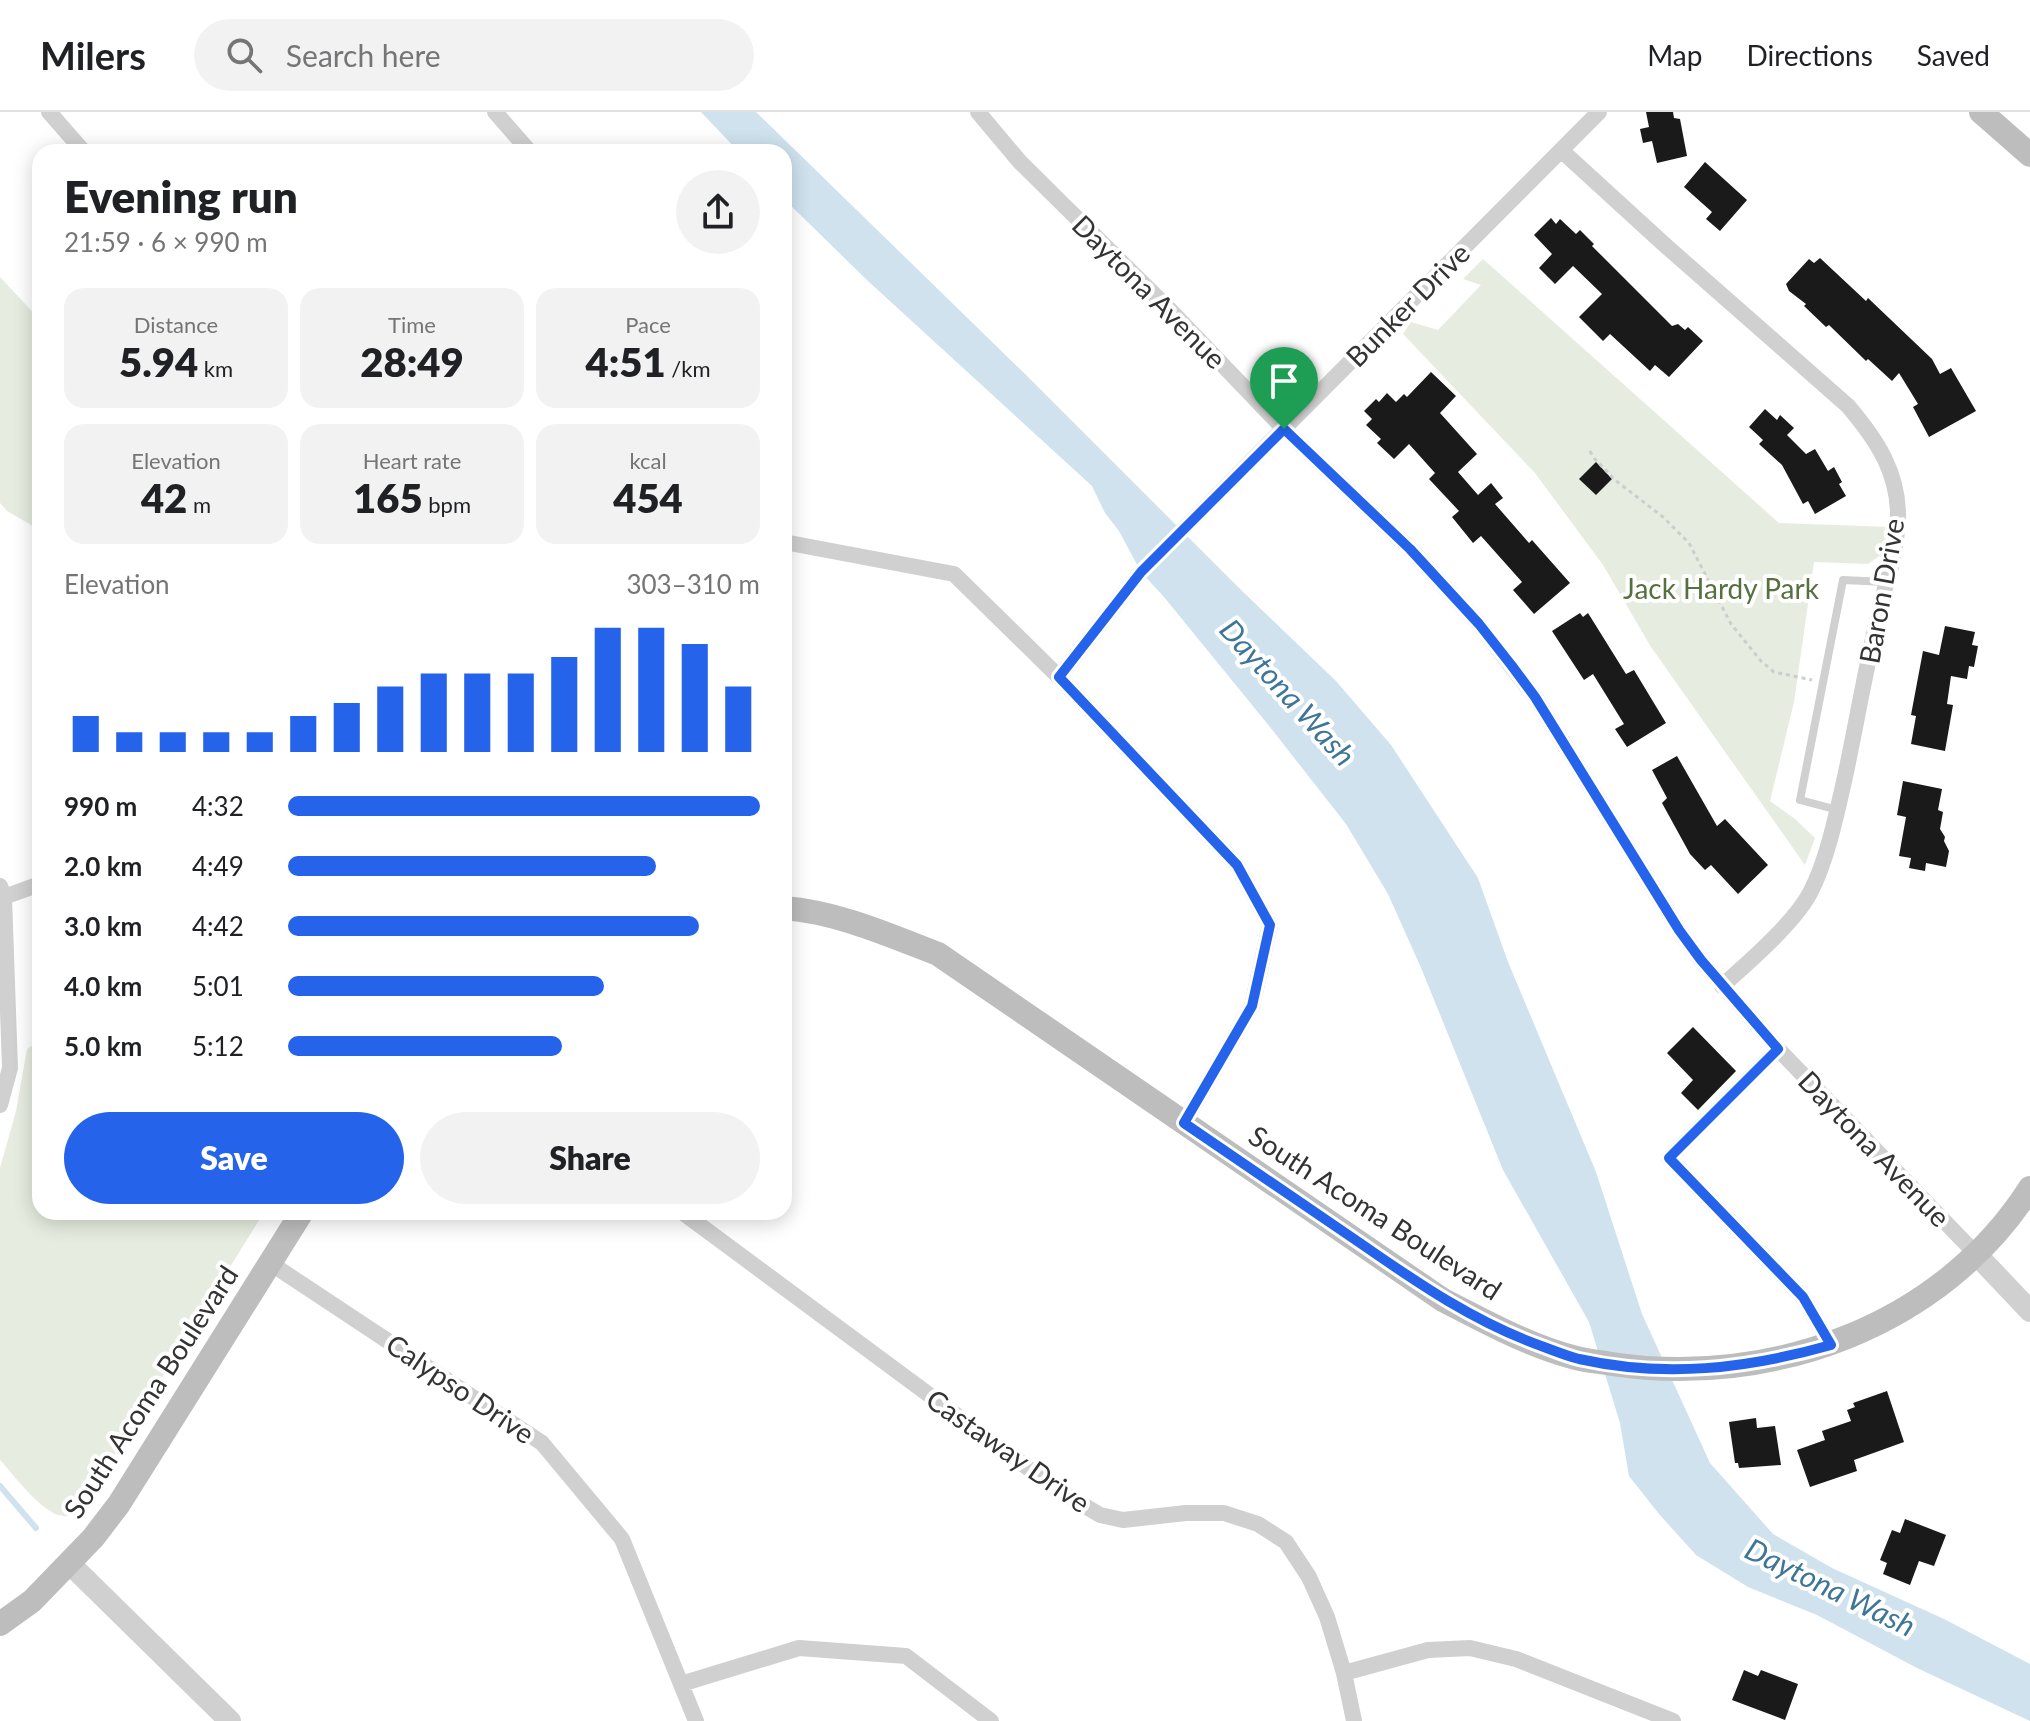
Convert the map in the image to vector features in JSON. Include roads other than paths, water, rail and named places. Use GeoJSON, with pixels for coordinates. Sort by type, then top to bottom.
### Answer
{"type":"FeatureCollection","features":[{"type":"Feature","properties":{"kind":"main road"},"geometry":{"type":"LineString","coordinates":[[1981,112],[2030,155]]}},
{"type":"Feature","properties":{"kind":"main road","name":"South Acoma Boulevard"},"geometry":{"type":"LineString","coordinates":[[792,908],[873,928],[938,954],[1443,1300],[1513,1336],[1577,1359],[1642,1369],[1692,1370],[1786,1358],[1831,1345],[1893,1315],[1940,1286],[1976,1254],[2016,1210],[2030,1188]]}},
{"type":"Feature","properties":{"kind":"main road","name":"South Acoma Boulevard"},"geometry":{"type":"LineString","coordinates":[[0,1624],[32,1601],[93,1538],[119,1504],[297,1220]]}},
{"type":"Feature","properties":{"kind":"street"},"geometry":{"type":"LineString","coordinates":[[49,112],[77,144]]}},
{"type":"Feature","properties":{"kind":"street"},"geometry":{"type":"LineString","coordinates":[[495,112],[523,144]]}},
{"type":"Feature","properties":{"kind":"street","name":"Daytona Avenue"},"geometry":{"type":"LineString","coordinates":[[978,112],[1020,162],[1284,429],[1410,549],[1479,624],[1535,697],[1679,930],[1722,986],[1778,1049],[2030,1311]]}},
{"type":"Feature","properties":{"kind":"street","name":"Bunker Drive"},"geometry":{"type":"LineString","coordinates":[[1059,677],[1141,572],[1599,112]]}},
{"type":"Feature","properties":{"kind":"street","name":"Baron Drive"},"geometry":{"type":"LineString","coordinates":[[1562,151],[1848,406],[1884,456],[1897,491],[1898,522],[1892,563],[1838,810],[1822,862],[1810,893],[1788,922],[1722,986]]}},
{"type":"Feature","properties":{"kind":"street"},"geometry":{"type":"LineString","coordinates":[[792,544],[954,574],[1059,677],[1237,865],[1270,925],[1252,1006],[1184,1123]]}},
{"type":"Feature","properties":{"kind":"street"},"geometry":{"type":"LineString","coordinates":[[0,1105],[10,1068],[2,892],[32,886]]}},
{"type":"Feature","properties":{"kind":"street"},"geometry":{"type":"LineString","coordinates":[[1778,1049],[1669,1158],[1803,1297],[1831,1345]]}},
{"type":"Feature","properties":{"kind":"street","name":"Castaway Drive"},"geometry":{"type":"LineString","coordinates":[[693,1220],[1085,1507],[1100,1515],[1123,1520],[1186,1513],[1224,1513],[1258,1524],[1286,1542],[1309,1577],[1321,1604],[1344,1673],[1354,1721]]}},
{"type":"Feature","properties":{"kind":"street","name":"Calypso Drive"},"geometry":{"type":"LineString","coordinates":[[270,1263],[542,1443],[622,1539],[696,1721]]}},
{"type":"Feature","properties":{"kind":"street"},"geometry":{"type":"LineString","coordinates":[[69,1563],[230,1721]]}},
{"type":"Feature","properties":{"kind":"street"},"geometry":{"type":"LineString","coordinates":[[681,1684],[799,1648],[906,1656],[991,1721]]}},
{"type":"Feature","properties":{"kind":"street"},"geometry":{"type":"LineString","coordinates":[[1344,1673],[1428,1650],[1470,1648],[1516,1659],[1673,1721]]}},
{"type":"Feature","properties":{"kind":"lane"},"geometry":{"type":"LineString","coordinates":[[1838,810],[1800,800],[1843,580],[1886,582]]}},
{"type":"Feature","properties":{"kind":"water"},"geometry":{"type":"Polygon","coordinates":[[[701,112],[756,112],[789,144],[731,144],[701,112]]]}},
{"type":"Feature","properties":{"kind":"water","name":"Daytona Wash"},"geometry":{"type":"Polygon","coordinates":[[[792,147],[1336,681],[1391,745],[1478,878],[1508,962],[1596,1172],[1642,1314],[1710,1463],[1773,1534],[1832,1568],[1944,1619],[2030,1664],[2030,1721],[1917,1668],[1817,1615],[1748,1587],[1696,1555],[1659,1514],[1629,1476],[1620,1423],[1589,1322],[1503,1170],[1388,894],[1346,824],[1141,572],[1092,486],[868,281],[792,207],[792,147]]]}},
{"type":"Feature","properties":{"kind":"waterway"},"geometry":{"type":"LineString","coordinates":[[0,1486],[36,1528]]}},
{"type":"Feature","properties":{"kind":"park label","name":"Jack Hardy Park"},"geometry":{"type":"Point","coordinates":[1721,589]}}]}
